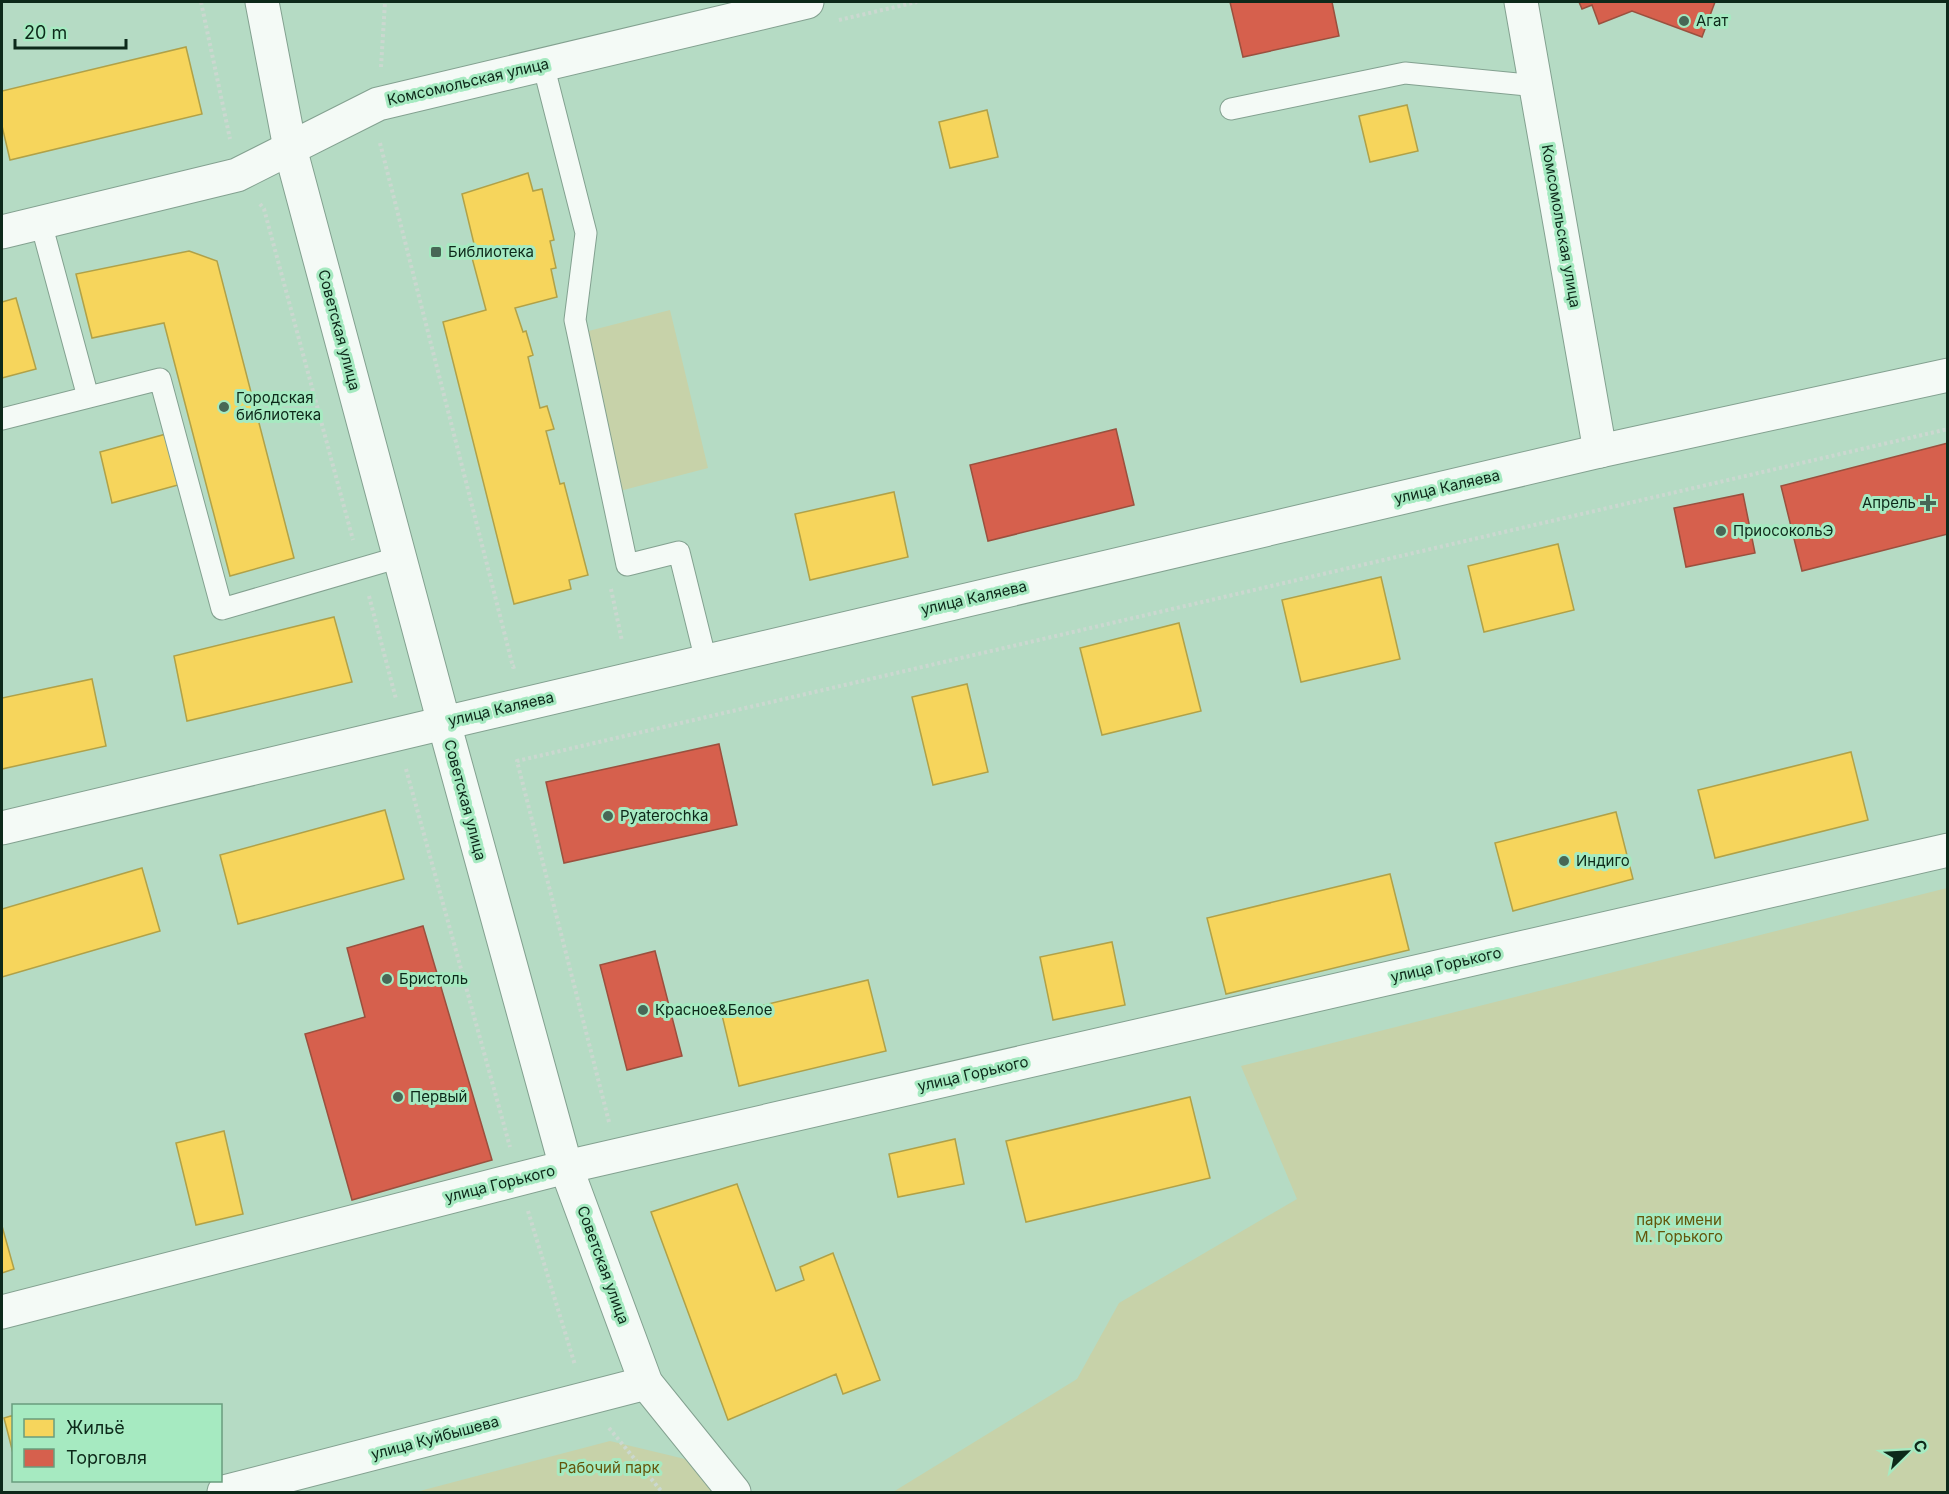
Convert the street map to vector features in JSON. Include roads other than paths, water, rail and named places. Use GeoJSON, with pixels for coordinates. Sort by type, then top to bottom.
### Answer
{"type":"FeatureCollection","features":[{"type":"Feature","properties":{"kind":"street","name":"Советская улица"},"geometry":{"type":"LineString","coordinates":[[262,2],[290,148],[566,1167],[646,1383],[734,1492]]}},
{"type":"Feature","properties":{"kind":"street","name":"Комсомольская улица"},"geometry":{"type":"LineString","coordinates":[[2,232],[237,175],[378,104],[807,2]]}},
{"type":"Feature","properties":{"kind":"street","name":"Комсомольская улица"},"geometry":{"type":"LineString","coordinates":[[1521,2],[1600,451]]}},
{"type":"Feature","properties":{"kind":"street","name":"улица Каляева"},"geometry":{"type":"LineString","coordinates":[[2,828],[1600,451],[1947,375]]}},
{"type":"Feature","properties":{"kind":"street","name":"улица Горького"},"geometry":{"type":"LineString","coordinates":[[2,1312],[566,1167],[1947,850]]}},
{"type":"Feature","properties":{"kind":"street","name":"улица Куйбышева"},"geometry":{"type":"LineString","coordinates":[[224,1492],[646,1383]]}},
{"type":"Feature","properties":{"kind":"lane"},"geometry":{"type":"LineString","coordinates":[[543,64],[586,233],[575,320],[627,564],[679,552],[705,661]]}},
{"type":"Feature","properties":{"kind":"lane"},"geometry":{"type":"LineString","coordinates":[[1231,109],[1404,73],[1537,86]]}},
{"type":"Feature","properties":{"kind":"lane"},"geometry":{"type":"LineString","coordinates":[[41,223],[88,397]]}},
{"type":"Feature","properties":{"kind":"lane"},"geometry":{"type":"LineString","coordinates":[[2,419],[160,379],[222,609],[400,557]]}},
{"type":"Feature","properties":{"kind":"place","name":"Агат"},"geometry":{"type":"Point","coordinates":[1684,21]}},
{"type":"Feature","properties":{"kind":"place","name":"Библиотека"},"geometry":{"type":"Point","coordinates":[436,252]}},
{"type":"Feature","properties":{"kind":"place","name":"Городская библиотека"},"geometry":{"type":"Point","coordinates":[224,407]}},
{"type":"Feature","properties":{"kind":"place","name":"Апрель"},"geometry":{"type":"Point","coordinates":[1928,503]}},
{"type":"Feature","properties":{"kind":"place","name":"ПриосокольЭ"},"geometry":{"type":"Point","coordinates":[1721,531]}},
{"type":"Feature","properties":{"kind":"place","name":"Pyaterochka"},"geometry":{"type":"Point","coordinates":[608,816]}},
{"type":"Feature","properties":{"kind":"place","name":"Индиго"},"geometry":{"type":"Point","coordinates":[1564,861]}},
{"type":"Feature","properties":{"kind":"place","name":"Бристоль"},"geometry":{"type":"Point","coordinates":[387,979]}},
{"type":"Feature","properties":{"kind":"place","name":"Красное&Белое"},"geometry":{"type":"Point","coordinates":[643,1010]}},
{"type":"Feature","properties":{"kind":"place","name":"Первый"},"geometry":{"type":"Point","coordinates":[398,1097]}},
{"type":"Feature","properties":{"kind":"park label","name":"парк имени М. Горького"},"geometry":{"type":"Point","coordinates":[1679,1228]}},
{"type":"Feature","properties":{"kind":"park label","name":"Рабочий парк"},"geometry":{"type":"Point","coordinates":[609,1468]}}]}
